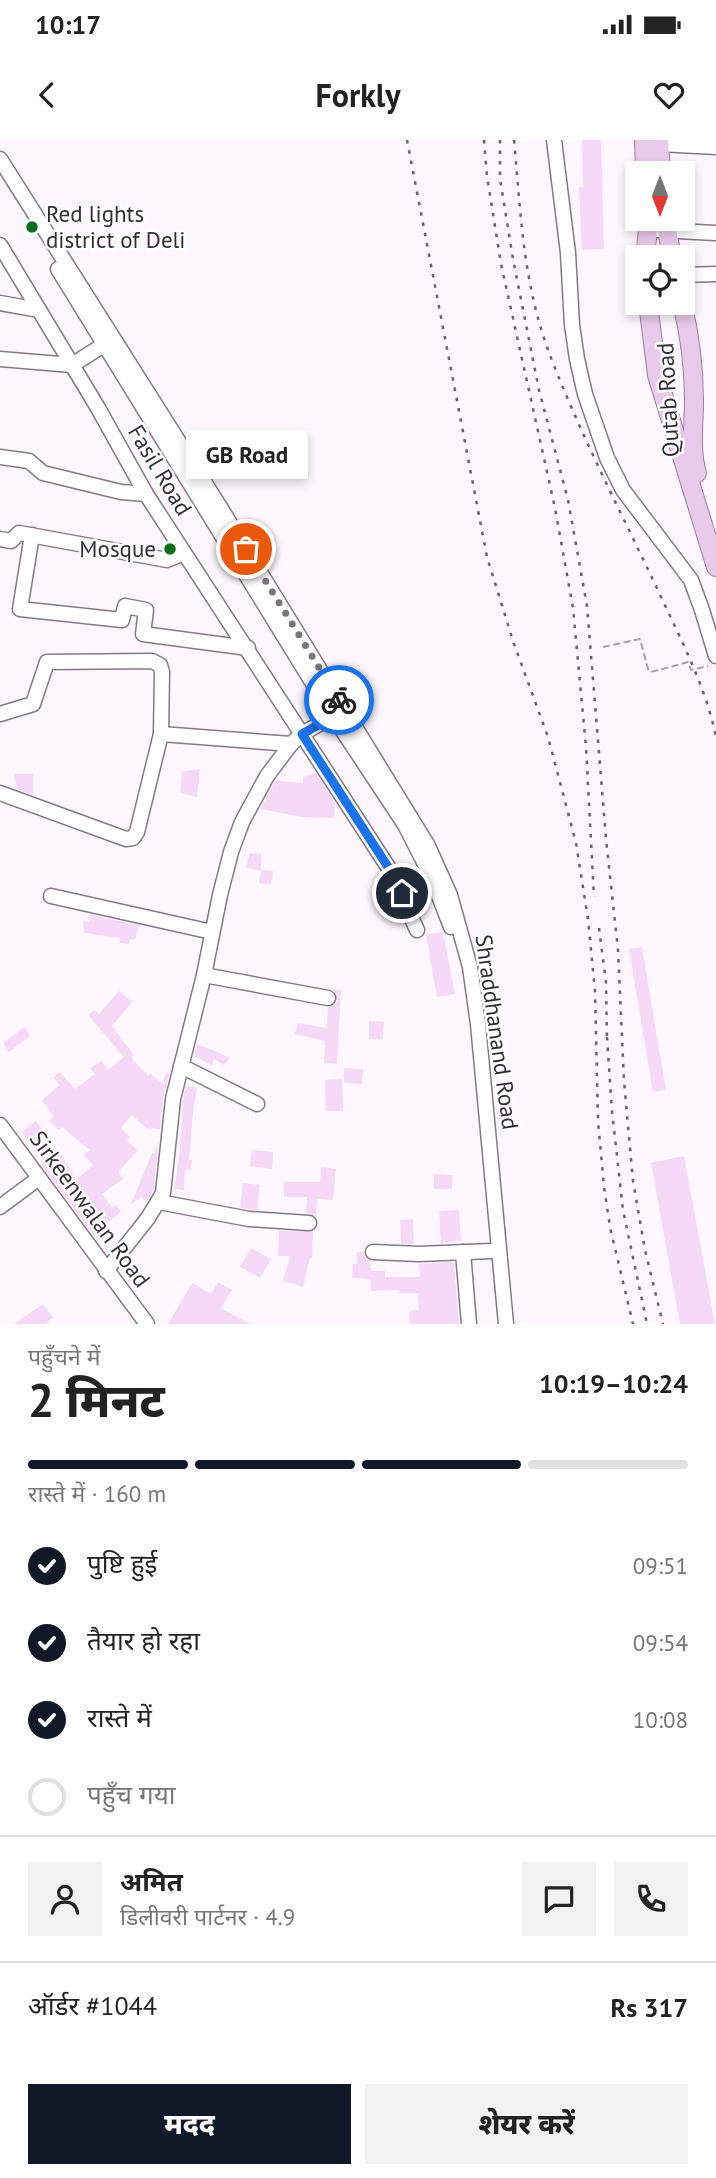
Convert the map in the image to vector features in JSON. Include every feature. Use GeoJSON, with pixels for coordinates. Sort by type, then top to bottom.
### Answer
{"type":"FeatureCollection","features":[{"type":"Feature","properties":{"kind":"main road"},"geometry":{"type":"LineString","coordinates":[[647,161],[651,142]]}},
{"type":"Feature","properties":{"kind":"main road"},"geometry":{"type":"LineString","coordinates":[[651,142],[657,161]]}},
{"type":"Feature","properties":{"kind":"main road","name":"Qutab Road"},"geometry":{"type":"LineString","coordinates":[[650,315],[657,375],[716,534]]}},
{"type":"Feature","properties":{"kind":"main road","name":"Qutab Road"},"geometry":{"type":"LineString","coordinates":[[685,315],[689,331],[694,399],[690,466],[716,567]]}},
{"type":"Feature","properties":{"kind":"street"},"geometry":{"type":"LineString","coordinates":[[554,140],[568,253],[576,359],[585,394],[607,458],[622,490],[691,580],[716,656]]}},
{"type":"Feature","properties":{"kind":"street"},"geometry":{"type":"LineString","coordinates":[[651,142],[716,147]]}},
{"type":"Feature","properties":{"kind":"street","name":"Shraddhanand Road"},"geometry":{"type":"LineString","coordinates":[[0,159],[339,713],[405,825],[432,878],[453,933],[469,1016],[496,1324]]}},
{"type":"Feature","properties":{"kind":"street","name":"Shraddhanand Road"},"geometry":{"type":"LineString","coordinates":[[0,175],[105,344],[253,572]]}},
{"type":"Feature","properties":{"kind":"street"},"geometry":{"type":"LineString","coordinates":[[695,230],[716,233]]}},
{"type":"Feature","properties":{"kind":"street","name":"Fasil Road"},"geometry":{"type":"LineString","coordinates":[[0,245],[146,494],[390,870],[416,930]]}},
{"type":"Feature","properties":{"kind":"street"},"geometry":{"type":"LineString","coordinates":[[695,275],[716,274]]}},
{"type":"Feature","properties":{"kind":"street"},"geometry":{"type":"LineString","coordinates":[[0,303],[39,310]]}},
{"type":"Feature","properties":{"kind":"street"},"geometry":{"type":"LineString","coordinates":[[0,359],[72,365],[105,344]]}},
{"type":"Feature","properties":{"kind":"street"},"geometry":{"type":"LineString","coordinates":[[0,457],[29,461],[43,473],[121,492],[146,494]]}},
{"type":"Feature","properties":{"kind":"street"},"geometry":{"type":"LineString","coordinates":[[0,539],[11,541],[19,533],[167,560],[184,553]]}},
{"type":"Feature","properties":{"kind":"street"},"geometry":{"type":"LineString","coordinates":[[32,535],[20,609],[122,620],[125,606],[146,610],[143,634],[248,648]]}},
{"type":"Feature","properties":{"kind":"street"},"geometry":{"type":"LineString","coordinates":[[0,714],[33,704],[47,662],[152,661],[160,665],[162,672],[162,734],[137,832],[133,838],[127,839],[0,793]]}},
{"type":"Feature","properties":{"kind":"street"},"geometry":{"type":"LineString","coordinates":[[106,1271],[134,1238],[159,1202],[165,1183],[170,1119],[181,1066],[228,862],[242,822],[267,776],[291,744],[302,734],[339,713]]}},
{"type":"Feature","properties":{"kind":"street","name":"Shraddhanand Road"},"geometry":{"type":"LineString","coordinates":[[339,713],[428,846],[458,921],[470,967],[478,1024],[506,1324]]}},
{"type":"Feature","properties":{"kind":"street"},"geometry":{"type":"LineString","coordinates":[[162,734],[291,744]]}},
{"type":"Feature","properties":{"kind":"street"},"geometry":{"type":"LineString","coordinates":[[51,896],[212,932]]}},
{"type":"Feature","properties":{"kind":"street"},"geometry":{"type":"LineString","coordinates":[[204,975],[328,998]]}},
{"type":"Feature","properties":{"kind":"street"},"geometry":{"type":"LineString","coordinates":[[181,1066],[257,1104]]}},
{"type":"Feature","properties":{"kind":"street","name":"Sirkeenwalan Road"},"geometry":{"type":"LineString","coordinates":[[0,1125],[143,1323]]}},
{"type":"Feature","properties":{"kind":"street"},"geometry":{"type":"LineString","coordinates":[[0,1207],[39,1178]]}},
{"type":"Feature","properties":{"kind":"street"},"geometry":{"type":"LineString","coordinates":[[159,1202],[248,1219],[309,1223]]}},
{"type":"Feature","properties":{"kind":"street"},"geometry":{"type":"LineString","coordinates":[[373,1252],[491,1251]]}},
{"type":"Feature","properties":{"kind":"street"},"geometry":{"type":"LineString","coordinates":[[463,1252],[469,1324]]}},
{"type":"Feature","properties":{"kind":"path"},"geometry":{"type":"LineString","coordinates":[[603,647],[640,639],[651,672],[688,663],[691,670],[716,664]]}},
{"type":"Feature","properties":{"kind":"building"},"geometry":{"type":"Polygon","coordinates":[[[582,140],[601,140],[604,249],[582,250],[579,187],[583,187],[582,140]]]}},
{"type":"Feature","properties":{"kind":"building"},"geometry":{"type":"Polygon","coordinates":[[[200,769],[197,797],[180,793],[182,771],[200,769]]]}},
{"type":"Feature","properties":{"kind":"building"},"geometry":{"type":"Polygon","coordinates":[[[316,773],[335,802],[334,818],[302,817],[260,809],[277,779],[303,783],[303,777],[316,773]]]}},
{"type":"Feature","properties":{"kind":"building"},"geometry":{"type":"Polygon","coordinates":[[[14,774],[33,774],[33,795],[17,789],[14,774]]]}},
{"type":"Feature","properties":{"kind":"building"},"geometry":{"type":"Polygon","coordinates":[[[250,853],[261,854],[261,870],[273,871],[271,884],[259,883],[261,871],[246,867],[250,853]]]}},
{"type":"Feature","properties":{"kind":"building"},"geometry":{"type":"Polygon","coordinates":[[[90,915],[139,925],[135,940],[130,939],[129,944],[119,943],[120,938],[84,933],[83,921],[90,922],[90,915]]]}},
{"type":"Feature","properties":{"kind":"building"},"geometry":{"type":"Polygon","coordinates":[[[443,932],[455,994],[437,997],[426,934],[443,932]]]}},
{"type":"Feature","properties":{"kind":"building"},"geometry":{"type":"Polygon","coordinates":[[[642,947],[666,1090],[653,1092],[629,949],[642,947]]]}},
{"type":"Feature","properties":{"kind":"building"},"geometry":{"type":"Polygon","coordinates":[[[333,990],[341,990],[337,1064],[324,1063],[325,1041],[295,1034],[298,1023],[327,1028],[328,1007],[335,1005],[338,999],[333,990]]]}},
{"type":"Feature","properties":{"kind":"building"},"geometry":{"type":"Polygon","coordinates":[[[119,991],[132,1002],[112,1026],[134,1055],[131,1058],[148,1076],[150,1073],[163,1084],[165,1073],[169,1074],[160,1129],[146,1128],[132,1115],[121,1128],[130,1137],[127,1141],[138,1150],[118,1172],[123,1179],[102,1194],[113,1208],[116,1205],[121,1212],[106,1224],[112,1231],[98,1241],[41,1164],[59,1152],[77,1179],[93,1165],[84,1155],[90,1150],[62,1127],[59,1130],[49,1121],[54,1117],[42,1100],[60,1085],[53,1078],[60,1072],[75,1089],[95,1074],[90,1068],[101,1061],[108,1070],[124,1057],[88,1015],[95,1010],[99,1014],[119,991]]]}},
{"type":"Feature","properties":{"kind":"building"},"geometry":{"type":"Polygon","coordinates":[[[369,1021],[384,1022],[383,1040],[369,1039],[369,1021]]]}},
{"type":"Feature","properties":{"kind":"building"},"geometry":{"type":"Polygon","coordinates":[[[24,1027],[30,1036],[9,1052],[3,1043],[24,1027]]]}},
{"type":"Feature","properties":{"kind":"building"},"geometry":{"type":"Polygon","coordinates":[[[197,1044],[230,1058],[224,1065],[214,1059],[212,1065],[194,1056],[197,1044]]]}},
{"type":"Feature","properties":{"kind":"building"},"geometry":{"type":"Polygon","coordinates":[[[344,1068],[363,1069],[362,1084],[344,1083],[344,1068]]]}},
{"type":"Feature","properties":{"kind":"building"},"geometry":{"type":"Polygon","coordinates":[[[342,1079],[343,1111],[326,1111],[325,1080],[342,1079]]]}},
{"type":"Feature","properties":{"kind":"building"},"geometry":{"type":"Polygon","coordinates":[[[186,1086],[197,1088],[189,1160],[192,1160],[191,1170],[185,1170],[184,1190],[174,1189],[186,1086]]]}},
{"type":"Feature","properties":{"kind":"building"},"geometry":{"type":"Polygon","coordinates":[[[36,1121],[42,1129],[34,1136],[41,1145],[34,1149],[22,1132],[36,1121]]]}},
{"type":"Feature","properties":{"kind":"building"},"geometry":{"type":"Polygon","coordinates":[[[155,1147],[158,1147],[154,1190],[146,1202],[141,1197],[131,1204],[152,1153],[155,1153],[155,1147]]]}},
{"type":"Feature","properties":{"kind":"building"},"geometry":{"type":"Polygon","coordinates":[[[252,1150],[273,1152],[272,1169],[250,1166],[252,1150]]]}},
{"type":"Feature","properties":{"kind":"building"},"geometry":{"type":"Polygon","coordinates":[[[684,1156],[715,1324],[680,1324],[651,1163],[684,1156]]]}},
{"type":"Feature","properties":{"kind":"building"},"geometry":{"type":"Polygon","coordinates":[[[321,1167],[336,1169],[333,1200],[317,1199],[316,1216],[306,1213],[307,1197],[284,1197],[284,1182],[320,1182],[321,1167]]]}},
{"type":"Feature","properties":{"kind":"building"},"geometry":{"type":"Polygon","coordinates":[[[434,1174],[452,1175],[452,1189],[434,1189],[434,1174]]]}},
{"type":"Feature","properties":{"kind":"building"},"geometry":{"type":"Polygon","coordinates":[[[243,1183],[260,1185],[257,1210],[240,1208],[243,1183]]]}},
{"type":"Feature","properties":{"kind":"building"},"geometry":{"type":"Polygon","coordinates":[[[459,1210],[461,1241],[441,1243],[439,1211],[459,1210]]]}},
{"type":"Feature","properties":{"kind":"building"},"geometry":{"type":"Polygon","coordinates":[[[413,1219],[414,1244],[401,1244],[400,1220],[413,1219]]]}},
{"type":"Feature","properties":{"kind":"building"},"geometry":{"type":"Polygon","coordinates":[[[279,1231],[313,1231],[312,1258],[303,1287],[283,1281],[290,1256],[278,1256],[279,1231]]]}},
{"type":"Feature","properties":{"kind":"building"},"geometry":{"type":"Polygon","coordinates":[[[251,1248],[271,1259],[260,1278],[240,1267],[251,1248]]]}},
{"type":"Feature","properties":{"kind":"building"},"geometry":{"type":"Polygon","coordinates":[[[357,1252],[363,1252],[370,1261],[371,1271],[385,1271],[385,1277],[420,1277],[419,1264],[454,1262],[459,1324],[410,1324],[409,1311],[419,1310],[418,1293],[399,1293],[399,1290],[371,1291],[371,1279],[352,1278],[353,1264],[357,1264],[357,1252]]]}},
{"type":"Feature","properties":{"kind":"building"},"geometry":{"type":"Polygon","coordinates":[[[218,1282],[232,1290],[221,1308],[250,1324],[168,1324],[192,1283],[211,1294],[218,1282]]]}},
{"type":"Feature","properties":{"kind":"building"},"geometry":{"type":"Polygon","coordinates":[[[43,1304],[53,1318],[44,1324],[14,1324],[43,1304]]]}},
{"type":"Feature","properties":{"kind":"railway"},"geometry":{"type":"LineString","coordinates":[[407,140],[487,557],[513,641],[548,737],[576,843],[588,919],[595,991],[598,1121],[604,1187],[610,1227],[633,1324]]}},
{"type":"Feature","properties":{"kind":"railway"},"geometry":{"type":"LineString","coordinates":[[484,140],[501,264],[555,508],[573,608],[586,747],[594,897]]}},
{"type":"Feature","properties":{"kind":"railway"},"geometry":{"type":"LineString","coordinates":[[500,140],[500,179],[513,259],[539,390],[568,500],[587,606],[618,950],[624,1081],[633,1181],[645,1250],[663,1324]]}},
{"type":"Feature","properties":{"kind":"railway"},"geometry":{"type":"LineString","coordinates":[[514,140],[526,258],[537,315],[546,343],[582,430],[693,666],[716,737]]}},
{"type":"Feature","properties":{"kind":"railway"},"geometry":{"type":"LineString","coordinates":[[599,928],[606,982],[607,1039]]}},
{"type":"Feature","properties":{"kind":"railway"},"geometry":{"type":"LineString","coordinates":[[607,1037],[623,1210],[647,1324]]}},
{"type":"Feature","properties":{"kind":"way so far"},"geometry":{"type":"LineString","coordinates":[[246,549],[339,700]]}},
{"type":"Feature","properties":{"kind":"place","name":"Red lights district of Deli"},"geometry":{"type":"Point","coordinates":[32,227]}},
{"type":"Feature","properties":{"kind":"place","name":"Mosque"},"geometry":{"type":"Point","coordinates":[170,549]}},
{"type":"Feature","properties":{"kind":"place","name":"GB Road"},"geometry":{"type":"Point","coordinates":[246,549]}},
{"type":"Feature","properties":{"kind":"route"},"geometry":{"type":"LineString","coordinates":[[339,700],[345,710],[302,734],[402,893]]}}]}
